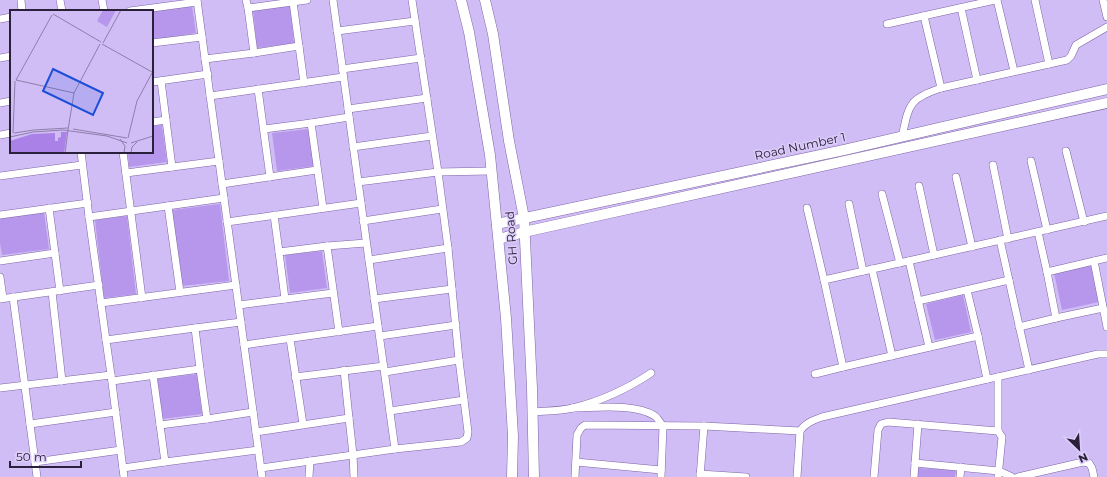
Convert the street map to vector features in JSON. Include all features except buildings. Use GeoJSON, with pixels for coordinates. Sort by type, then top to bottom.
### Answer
{"type":"FeatureCollection","features":[{"type":"Feature","properties":{"kind":"street"},"geometry":{"type":"LineString","coordinates":[[21,0],[22,10]]}},
{"type":"Feature","properties":{"kind":"street"},"geometry":{"type":"LineString","coordinates":[[102,0],[104,10]]}},
{"type":"Feature","properties":{"kind":"street"},"geometry":{"type":"LineString","coordinates":[[246,0],[254,52]]}},
{"type":"Feature","properties":{"kind":"street"},"geometry":{"type":"LineString","coordinates":[[248,8],[307,0]]}},
{"type":"Feature","properties":{"kind":"street"},"geometry":{"type":"LineString","coordinates":[[333,0],[395,449]]}},
{"type":"Feature","properties":{"kind":"street"},"geometry":{"type":"LineString","coordinates":[[261,468],[395,449],[461,442],[467,438],[468,432],[448,248],[412,0]]}},
{"type":"Feature","properties":{"kind":"street","name":"GH Road"},"geometry":{"type":"LineString","coordinates":[[461,0],[469,32],[490,155],[490,171],[499,239],[507,326],[513,436],[512,477]]}},
{"type":"Feature","properties":{"kind":"street","name":"GH Road"},"geometry":{"type":"LineString","coordinates":[[485,0],[509,141],[524,218],[533,412],[534,477]]}},
{"type":"Feature","properties":{"kind":"street"},"geometry":{"type":"LineString","coordinates":[[887,24],[966,5],[996,0],[1014,71]]}},
{"type":"Feature","properties":{"kind":"street"},"geometry":{"type":"LineString","coordinates":[[1035,0],[1049,64]]}},
{"type":"Feature","properties":{"kind":"street"},"geometry":{"type":"LineString","coordinates":[[1103,0],[1107,17]]}},
{"type":"Feature","properties":{"kind":"street"},"geometry":{"type":"LineString","coordinates":[[137,10],[197,1],[262,477]]}},
{"type":"Feature","properties":{"kind":"street"},"geometry":{"type":"LineString","coordinates":[[293,2],[304,83]]}},
{"type":"Feature","properties":{"kind":"street"},"geometry":{"type":"LineString","coordinates":[[966,5],[977,80]]}},
{"type":"Feature","properties":{"kind":"street"},"geometry":{"type":"LineString","coordinates":[[924,16],[941,88]]}},
{"type":"Feature","properties":{"kind":"street"},"geometry":{"type":"LineString","coordinates":[[0,19],[10,17]]}},
{"type":"Feature","properties":{"kind":"street"},"geometry":{"type":"LineString","coordinates":[[337,32],[415,21]]}},
{"type":"Feature","properties":{"kind":"street"},"geometry":{"type":"LineString","coordinates":[[902,137],[908,110],[911,104],[926,93],[941,88],[1069,59],[1076,45],[1107,27]]}},
{"type":"Feature","properties":{"kind":"street"},"geometry":{"type":"LineString","coordinates":[[153,44],[202,36]]}},
{"type":"Feature","properties":{"kind":"street"},"geometry":{"type":"LineString","coordinates":[[205,59],[299,46]]}},
{"type":"Feature","properties":{"kind":"street"},"geometry":{"type":"LineString","coordinates":[[0,58],[10,56]]}},
{"type":"Feature","properties":{"kind":"street"},"geometry":{"type":"LineString","coordinates":[[342,69],[421,58]]}},
{"type":"Feature","properties":{"kind":"street"},"geometry":{"type":"LineString","coordinates":[[153,82],[208,74]]}},
{"type":"Feature","properties":{"kind":"street"},"geometry":{"type":"LineString","coordinates":[[210,96],[343,77]]}},
{"type":"Feature","properties":{"kind":"street"},"geometry":{"type":"LineString","coordinates":[[161,81],[172,167]]}},
{"type":"Feature","properties":{"kind":"street"},"geometry":{"type":"LineString","coordinates":[[258,89],[270,177]]}},
{"type":"Feature","properties":{"kind":"street","name":"Road Number 1"},"geometry":{"type":"LineString","coordinates":[[497,224],[902,137],[1107,89]]}},
{"type":"Feature","properties":{"kind":"street"},"geometry":{"type":"LineString","coordinates":[[348,109],[427,98]]}},
{"type":"Feature","properties":{"kind":"street"},"geometry":{"type":"LineString","coordinates":[[0,103],[10,101]]}},
{"type":"Feature","properties":{"kind":"street","name":"Road Number 1"},"geometry":{"type":"LineString","coordinates":[[499,239],[524,232],[1107,103]]}},
{"type":"Feature","properties":{"kind":"street"},"geometry":{"type":"LineString","coordinates":[[264,130],[349,117]]}},
{"type":"Feature","properties":{"kind":"street"},"geometry":{"type":"LineString","coordinates":[[153,122],[166,120]]}},
{"type":"Feature","properties":{"kind":"street"},"geometry":{"type":"LineString","coordinates":[[311,123],[323,208]]}},
{"type":"Feature","properties":{"kind":"street"},"geometry":{"type":"LineString","coordinates":[[0,135],[10,133]]}},
{"type":"Feature","properties":{"kind":"street"},"geometry":{"type":"LineString","coordinates":[[353,147],[432,136]]}},
{"type":"Feature","properties":{"kind":"street"},"geometry":{"type":"LineString","coordinates":[[1066,151],[1084,222]]}},
{"type":"Feature","properties":{"kind":"street"},"geometry":{"type":"LineString","coordinates":[[81,153],[124,477]]}},
{"type":"Feature","properties":{"kind":"street"},"geometry":{"type":"LineString","coordinates":[[123,153],[142,298]]}},
{"type":"Feature","properties":{"kind":"street"},"geometry":{"type":"LineString","coordinates":[[126,173],[219,160]]}},
{"type":"Feature","properties":{"kind":"street"},"geometry":{"type":"LineString","coordinates":[[1030,161],[1047,230]]}},
{"type":"Feature","properties":{"kind":"street"},"geometry":{"type":"LineString","coordinates":[[0,176],[82,165]]}},
{"type":"Feature","properties":{"kind":"street"},"geometry":{"type":"LineString","coordinates":[[993,165],[1008,238]]}},
{"type":"Feature","properties":{"kind":"street"},"geometry":{"type":"LineString","coordinates":[[222,184],[317,170]]}},
{"type":"Feature","properties":{"kind":"street"},"geometry":{"type":"LineString","coordinates":[[358,182],[438,172],[490,171]]}},
{"type":"Feature","properties":{"kind":"street"},"geometry":{"type":"LineString","coordinates":[[956,177],[972,247]]}},
{"type":"Feature","properties":{"kind":"street"},"geometry":{"type":"LineString","coordinates":[[919,186],[934,255]]}},
{"type":"Feature","properties":{"kind":"street"},"geometry":{"type":"LineString","coordinates":[[882,194],[900,263]]}},
{"type":"Feature","properties":{"kind":"street"},"geometry":{"type":"LineString","coordinates":[[89,217],[224,198]]}},
{"type":"Feature","properties":{"kind":"street"},"geometry":{"type":"LineString","coordinates":[[0,215],[88,203]]}},
{"type":"Feature","properties":{"kind":"street"},"geometry":{"type":"LineString","coordinates":[[227,222],[361,203]]}},
{"type":"Feature","properties":{"kind":"street"},"geometry":{"type":"LineString","coordinates":[[849,204],[863,271]]}},
{"type":"Feature","properties":{"kind":"street"},"geometry":{"type":"LineString","coordinates":[[168,206],[180,292]]}},
{"type":"Feature","properties":{"kind":"street"},"geometry":{"type":"LineString","coordinates":[[48,208],[55,253],[62,381]]}},
{"type":"Feature","properties":{"kind":"street"},"geometry":{"type":"LineString","coordinates":[[807,208],[843,367]]}},
{"type":"Feature","properties":{"kind":"street"},"geometry":{"type":"LineString","coordinates":[[363,221],[442,209]]}},
{"type":"Feature","properties":{"kind":"street"},"geometry":{"type":"LineString","coordinates":[[274,215],[285,299]]}},
{"type":"Feature","properties":{"kind":"street"},"geometry":{"type":"LineString","coordinates":[[824,280],[1107,216]]}},
{"type":"Feature","properties":{"kind":"street"},"geometry":{"type":"LineString","coordinates":[[1038,232],[1056,318]]}},
{"type":"Feature","properties":{"kind":"street"},"geometry":{"type":"LineString","coordinates":[[1000,240],[1029,370]]}},
{"type":"Feature","properties":{"kind":"street"},"geometry":{"type":"LineString","coordinates":[[279,252],[366,242]]}},
{"type":"Feature","properties":{"kind":"street"},"geometry":{"type":"LineString","coordinates":[[326,246],[339,332]]}},
{"type":"Feature","properties":{"kind":"street"},"geometry":{"type":"LineString","coordinates":[[369,260],[448,248]]}},
{"type":"Feature","properties":{"kind":"street"},"geometry":{"type":"LineString","coordinates":[[0,261],[55,253]]}},
{"type":"Feature","properties":{"kind":"street"},"geometry":{"type":"LineString","coordinates":[[1047,272],[1107,258]]}},
{"type":"Feature","properties":{"kind":"street"},"geometry":{"type":"LineString","coordinates":[[909,261],[929,347]]}},
{"type":"Feature","properties":{"kind":"street"},"geometry":{"type":"LineString","coordinates":[[1094,261],[1107,327]]}},
{"type":"Feature","properties":{"kind":"street"},"geometry":{"type":"LineString","coordinates":[[872,269],[892,356]]}},
{"type":"Feature","properties":{"kind":"street"},"geometry":{"type":"LineString","coordinates":[[0,277],[1,298],[99,285]]}},
{"type":"Feature","properties":{"kind":"street"},"geometry":{"type":"LineString","coordinates":[[918,301],[1008,280]]}},
{"type":"Feature","properties":{"kind":"street"},"geometry":{"type":"LineString","coordinates":[[101,303],[236,285]]}},
{"type":"Feature","properties":{"kind":"street"},"geometry":{"type":"LineString","coordinates":[[374,299],[452,289]]}},
{"type":"Feature","properties":{"kind":"street"},"geometry":{"type":"LineString","coordinates":[[967,290],[987,380]]}},
{"type":"Feature","properties":{"kind":"street"},"geometry":{"type":"LineString","coordinates":[[238,306],[333,293]]}},
{"type":"Feature","properties":{"kind":"street"},"geometry":{"type":"LineString","coordinates":[[13,297],[37,477]]}},
{"type":"Feature","properties":{"kind":"street"},"geometry":{"type":"LineString","coordinates":[[1019,327],[1103,308]]}},
{"type":"Feature","properties":{"kind":"street"},"geometry":{"type":"LineString","coordinates":[[106,340],[241,322]]}},
{"type":"Feature","properties":{"kind":"street"},"geometry":{"type":"LineString","coordinates":[[380,336],[456,325]]}},
{"type":"Feature","properties":{"kind":"street"},"geometry":{"type":"LineString","coordinates":[[244,345],[378,326]]}},
{"type":"Feature","properties":{"kind":"street"},"geometry":{"type":"LineString","coordinates":[[195,328],[207,419]]}},
{"type":"Feature","properties":{"kind":"street"},"geometry":{"type":"LineString","coordinates":[[815,374],[978,336]]}},
{"type":"Feature","properties":{"kind":"street"},"geometry":{"type":"LineString","coordinates":[[290,339],[303,424]]}},
{"type":"Feature","properties":{"kind":"street"},"geometry":{"type":"LineString","coordinates":[[797,477],[800,431],[810,422],[822,417],[1098,354],[1107,354]]}},
{"type":"Feature","properties":{"kind":"street"},"geometry":{"type":"LineString","coordinates":[[295,377],[344,370],[384,369],[459,360]]}},
{"type":"Feature","properties":{"kind":"street"},"geometry":{"type":"LineString","coordinates":[[0,388],[25,384],[153,375],[200,369]]}},
{"type":"Feature","properties":{"kind":"street"},"geometry":{"type":"LineString","coordinates":[[344,370],[354,477]]}},
{"type":"Feature","properties":{"kind":"street"},"geometry":{"type":"LineString","coordinates":[[572,408],[610,396],[651,374]]}},
{"type":"Feature","properties":{"kind":"street"},"geometry":{"type":"LineString","coordinates":[[153,375],[165,462]]}},
{"type":"Feature","properties":{"kind":"street"},"geometry":{"type":"LineString","coordinates":[[998,377],[998,431],[1002,437],[999,474]]}},
{"type":"Feature","properties":{"kind":"street"},"geometry":{"type":"LineString","coordinates":[[390,411],[464,400]]}},
{"type":"Feature","properties":{"kind":"street"},"geometry":{"type":"LineString","coordinates":[[533,412],[572,408],[614,408],[637,410],[655,417],[663,426],[661,473],[576,462]]}},
{"type":"Feature","properties":{"kind":"street"},"geometry":{"type":"LineString","coordinates":[[30,424],[116,412]]}},
{"type":"Feature","properties":{"kind":"street"},"geometry":{"type":"LineString","coordinates":[[160,425],[253,412]]}},
{"type":"Feature","properties":{"kind":"street"},"geometry":{"type":"LineString","coordinates":[[256,432],[349,418]]}},
{"type":"Feature","properties":{"kind":"street"},"geometry":{"type":"LineString","coordinates":[[874,477],[878,430],[881,424],[888,422],[998,431]]}},
{"type":"Feature","properties":{"kind":"street"},"geometry":{"type":"LineString","coordinates":[[914,477],[918,424]]}},
{"type":"Feature","properties":{"kind":"street"},"geometry":{"type":"LineString","coordinates":[[576,477],[577,435],[581,428],[585,425],[704,426],[800,431]]}},
{"type":"Feature","properties":{"kind":"street"},"geometry":{"type":"LineString","coordinates":[[704,426],[700,475],[746,477]]}},
{"type":"Feature","properties":{"kind":"street"},"geometry":{"type":"LineString","coordinates":[[35,462],[121,450]]}},
{"type":"Feature","properties":{"kind":"street"},"geometry":{"type":"LineString","coordinates":[[123,468],[258,450]]}},
{"type":"Feature","properties":{"kind":"street"},"geometry":{"type":"LineString","coordinates":[[309,477],[310,461]]}},
{"type":"Feature","properties":{"kind":"street"},"geometry":{"type":"LineString","coordinates":[[1018,477],[1083,462],[1089,463],[1094,477]]}},
{"type":"Feature","properties":{"kind":"street"},"geometry":{"type":"LineString","coordinates":[[915,463],[961,468],[1012,477]]}},
{"type":"Feature","properties":{"kind":"street"},"geometry":{"type":"LineString","coordinates":[[960,477],[961,468]]}},
{"type":"Feature","properties":{"kind":"street"},"geometry":{"type":"LineString","coordinates":[[1053,469],[1054,477]]}},
{"type":"Feature","properties":{"kind":"shaded area"},"geometry":{"type":"Polygon","coordinates":[[[192,6],[196,33],[153,40],[153,11],[192,6]]]}},
{"type":"Feature","properties":{"kind":"shaded area"},"geometry":{"type":"Polygon","coordinates":[[[290,6],[294,43],[257,48],[253,10],[290,6]]]}},
{"type":"Feature","properties":{"kind":"shaded area"},"geometry":{"type":"Polygon","coordinates":[[[162,125],[167,162],[129,167],[128,153],[153,153],[153,126],[162,125]]]}},
{"type":"Feature","properties":{"kind":"shaded area"},"geometry":{"type":"Polygon","coordinates":[[[309,129],[314,166],[277,171],[272,133],[309,129]]]}},
{"type":"Feature","properties":{"kind":"shaded area"},"geometry":{"type":"Polygon","coordinates":[[[220,204],[229,281],[181,286],[172,210],[220,204]]]}},
{"type":"Feature","properties":{"kind":"shaded area"},"geometry":{"type":"Polygon","coordinates":[[[44,212],[49,249],[2,255],[0,243],[0,218],[44,212]]]}},
{"type":"Feature","properties":{"kind":"shaded area"},"geometry":{"type":"Polygon","coordinates":[[[127,216],[136,294],[104,298],[95,220],[127,216]]]}},
{"type":"Feature","properties":{"kind":"shaded area"},"geometry":{"type":"Polygon","coordinates":[[[322,251],[327,288],[290,293],[285,255],[322,251]]]}},
{"type":"Feature","properties":{"kind":"shaded area"},"geometry":{"type":"Polygon","coordinates":[[[1091,265],[1099,302],[1062,310],[1054,273],[1091,265]]]}},
{"type":"Feature","properties":{"kind":"shaded area"},"geometry":{"type":"Polygon","coordinates":[[[963,295],[971,332],[935,340],[926,304],[963,295]]]}},
{"type":"Feature","properties":{"kind":"shaded area"},"geometry":{"type":"Polygon","coordinates":[[[197,374],[202,414],[162,419],[157,379],[197,374]]]}},
{"type":"Feature","properties":{"kind":"shaded area"},"geometry":{"type":"Polygon","coordinates":[[[918,468],[956,470],[955,477],[918,477],[918,468]]]}}]}
